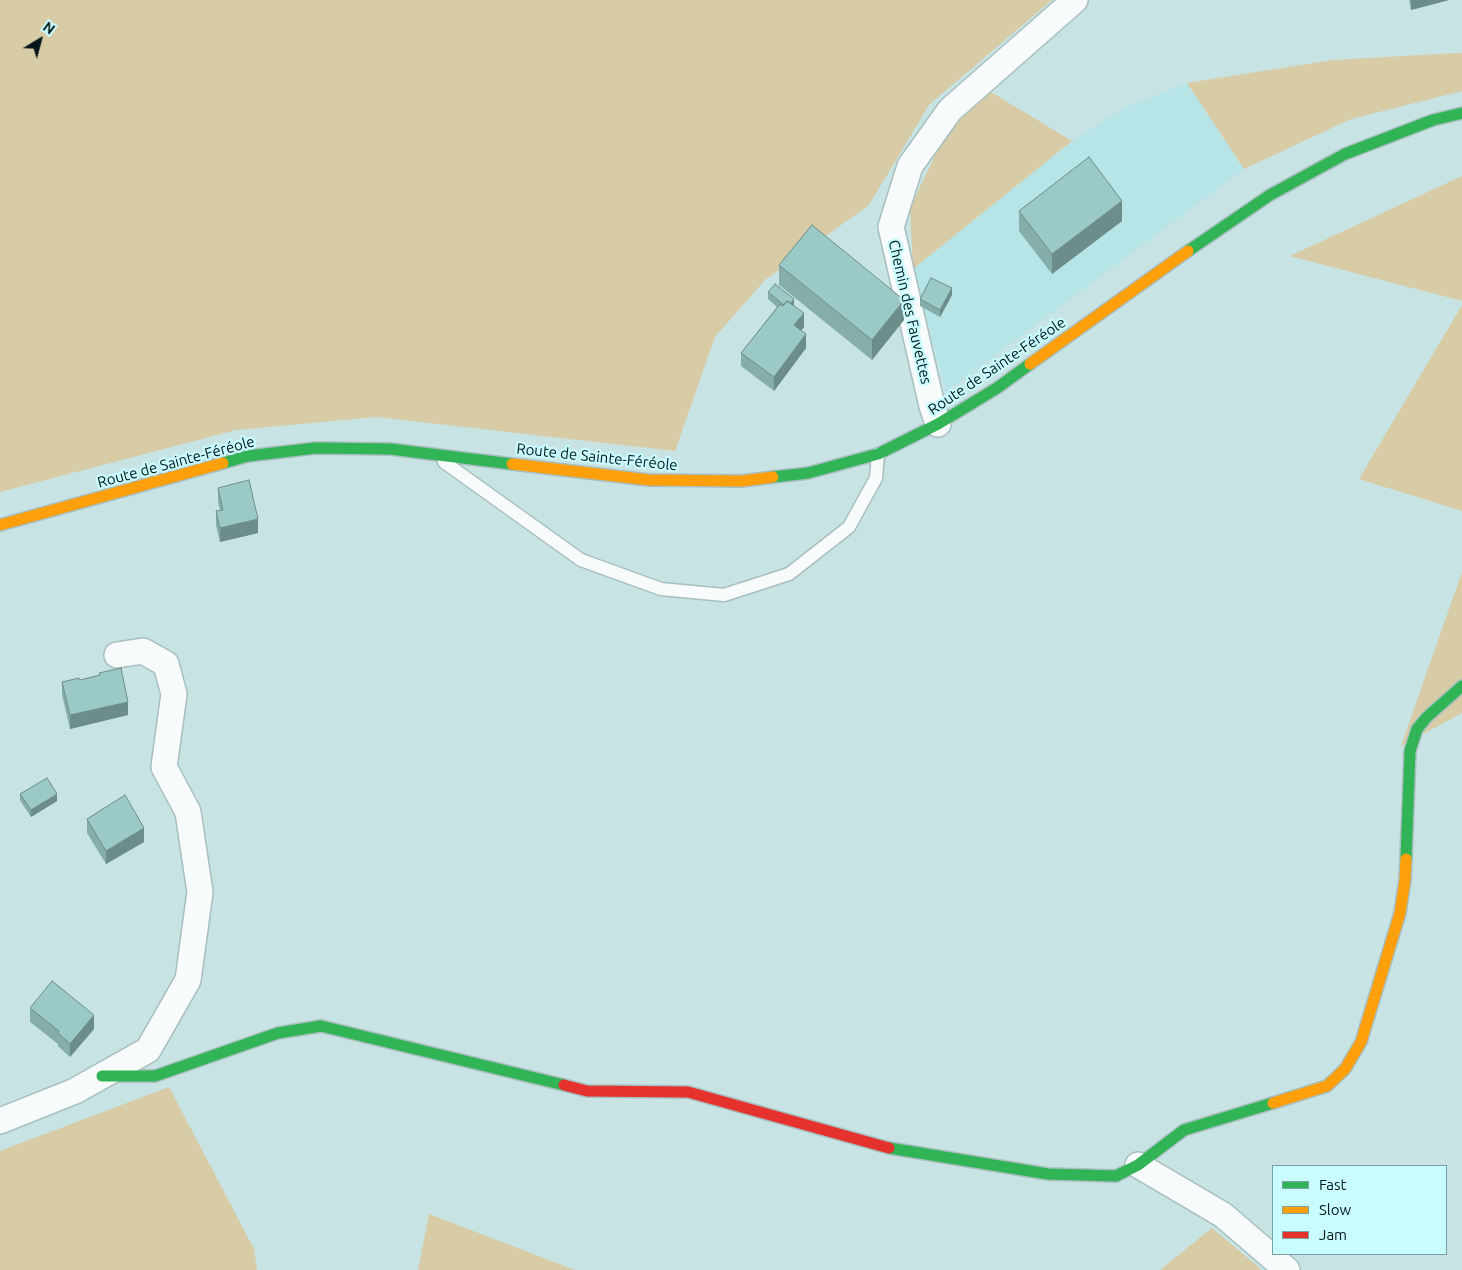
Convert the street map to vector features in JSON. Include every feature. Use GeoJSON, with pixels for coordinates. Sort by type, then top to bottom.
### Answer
{"type":"FeatureCollection","features":[{"type":"Feature","properties":{"kind":"street","name":"Chemin des Fauvettes"},"geometry":{"type":"LineString","coordinates":[[938,424],[932,406],[891,227],[910,166],[950,110],[1075,0]]}},
{"type":"Feature","properties":{"kind":"street","name":"Route de Sainte-Féréole"},"geometry":{"type":"LineString","coordinates":[[0,526],[248,456],[316,448],[390,449],[650,480],[742,481],[808,473],[878,454],[938,424],[997,388],[1202,240],[1270,196],[1345,154],[1432,120],[1462,114]]}},
{"type":"Feature","properties":{"kind":"street"},"geometry":{"type":"LineString","coordinates":[[0,1121],[75,1091],[148,1050],[188,980],[200,892],[188,812],[164,767],[174,694],[166,664],[143,651],[117,655]]}},
{"type":"Feature","properties":{"kind":"street"},"geometry":{"type":"LineString","coordinates":[[102,1076],[155,1076],[278,1032],[321,1026],[587,1092],[688,1092],[880,1147],[1048,1174],[1116,1176],[1138,1165],[1184,1130],[1327,1086],[1346,1069],[1360,1042],[1400,913],[1406,880],[1410,751],[1417,729],[1427,716],[1462,686]]}},
{"type":"Feature","properties":{"kind":"street"},"geometry":{"type":"LineString","coordinates":[[1138,1165],[1223,1215],[1287,1270]]}},
{"type":"Feature","properties":{"kind":"lane"},"geometry":{"type":"LineString","coordinates":[[434,455],[581,560],[661,589],[724,595],[789,574],[849,527],[876,478],[878,454]]}},
{"type":"Feature","properties":{"kind":"shaded area"},"geometry":{"type":"Polygon","coordinates":[[[0,0],[1052,0],[929,105],[869,205],[765,280],[715,337],[675,451],[376,417],[236,430],[0,492],[0,0]]]}},
{"type":"Feature","properties":{"kind":"shaded area"},"geometry":{"type":"Polygon","coordinates":[[[1462,53],[1462,91],[1351,119],[1244,169],[1187,83],[1333,60],[1462,53]]]}},
{"type":"Feature","properties":{"kind":"shaded area"},"geometry":{"type":"Polygon","coordinates":[[[1187,83],[1244,169],[946,392],[913,269],[1072,141],[1128,106],[1187,83]]]}},
{"type":"Feature","properties":{"kind":"shaded area"},"geometry":{"type":"Polygon","coordinates":[[[986,89],[1072,141],[913,269],[910,208],[949,126],[986,89]]]}},
{"type":"Feature","properties":{"kind":"shaded area"},"geometry":{"type":"Polygon","coordinates":[[[1462,176],[1462,301],[1290,256],[1462,176]]]}},
{"type":"Feature","properties":{"kind":"shaded area"},"geometry":{"type":"Polygon","coordinates":[[[1462,305],[1462,511],[1359,479],[1462,305]]]}},
{"type":"Feature","properties":{"kind":"shaded area"},"geometry":{"type":"Polygon","coordinates":[[[1462,572],[1462,713],[1401,746],[1462,572]]]}},
{"type":"Feature","properties":{"kind":"shaded area"},"geometry":{"type":"Polygon","coordinates":[[[169,1087],[254,1249],[257,1270],[0,1270],[0,1151],[169,1087]]]}},
{"type":"Feature","properties":{"kind":"shaded area"},"geometry":{"type":"Polygon","coordinates":[[[429,1214],[575,1270],[418,1270],[429,1214]]]}},
{"type":"Feature","properties":{"kind":"shaded area"},"geometry":{"type":"Polygon","coordinates":[[[1212,1228],[1262,1270],[1160,1270],[1212,1228]]]}},
{"type":"Feature","properties":{"kind":"building"},"geometry":{"type":"Polygon","coordinates":[[[1089,157],[1122,201],[1052,254],[1019,211],[1089,157]]]}},
{"type":"Feature","properties":{"kind":"building"},"geometry":{"type":"Polygon","coordinates":[[[812,225],[904,300],[872,340],[779,265],[812,225]]]}},
{"type":"Feature","properties":{"kind":"building"},"geometry":{"type":"Polygon","coordinates":[[[931,278],[952,288],[940,310],[920,299],[931,278]]]}},
{"type":"Feature","properties":{"kind":"building"},"geometry":{"type":"Polygon","coordinates":[[[775,284],[794,299],[791,303],[787,301],[784,305],[768,292],[775,284]]]}},
{"type":"Feature","properties":{"kind":"building"},"geometry":{"type":"Polygon","coordinates":[[[787,301],[804,313],[794,325],[806,334],[774,377],[741,353],[780,304],[783,306],[787,301]]]}},
{"type":"Feature","properties":{"kind":"building"},"geometry":{"type":"Polygon","coordinates":[[[249,480],[258,519],[220,528],[216,511],[223,510],[218,488],[249,480]]]}},
{"type":"Feature","properties":{"kind":"building"},"geometry":{"type":"Polygon","coordinates":[[[121,668],[128,702],[70,715],[62,682],[79,678],[80,680],[121,668]]]}},
{"type":"Feature","properties":{"kind":"building"},"geometry":{"type":"Polygon","coordinates":[[[47,778],[57,794],[31,810],[20,794],[47,778]]]}},
{"type":"Feature","properties":{"kind":"building"},"geometry":{"type":"Polygon","coordinates":[[[125,795],[144,828],[106,851],[87,819],[125,795]]]}},
{"type":"Feature","properties":{"kind":"building"},"geometry":{"type":"Polygon","coordinates":[[[52,981],[94,1015],[70,1044],[58,1033],[59,1031],[30,1008],[52,981]]]}},
{"type":"Feature","properties":{"kind":"traffic: fast"},"geometry":{"type":"LineString","coordinates":[[1188,251],[1270,195],[1345,154],[1433,120],[1462,113]]}},
{"type":"Feature","properties":{"kind":"traffic: fast"},"geometry":{"type":"LineString","coordinates":[[773,477],[808,473],[878,454],[938,424],[997,388],[1030,364]]}},
{"type":"Feature","properties":{"kind":"traffic: fast"},"geometry":{"type":"LineString","coordinates":[[223,463],[248,456],[316,448],[390,449],[512,464]]}},
{"type":"Feature","properties":{"kind":"traffic: fast"},"geometry":{"type":"LineString","coordinates":[[1406,859],[1410,751],[1417,729],[1427,717],[1462,686]]}},
{"type":"Feature","properties":{"kind":"traffic: fast"},"geometry":{"type":"LineString","coordinates":[[102,1076],[155,1076],[278,1033],[321,1026],[564,1085]]}},
{"type":"Feature","properties":{"kind":"traffic: fast"},"geometry":{"type":"LineString","coordinates":[[889,1148],[1048,1174],[1116,1176],[1138,1165],[1184,1130],[1273,1103]]}},
{"type":"Feature","properties":{"kind":"traffic: slow"},"geometry":{"type":"LineString","coordinates":[[1030,364],[1188,251]]}},
{"type":"Feature","properties":{"kind":"traffic: slow"},"geometry":{"type":"LineString","coordinates":[[0,525],[223,463]]}},
{"type":"Feature","properties":{"kind":"traffic: slow"},"geometry":{"type":"LineString","coordinates":[[512,464],[649,480],[742,481],[773,477]]}},
{"type":"Feature","properties":{"kind":"traffic: slow"},"geometry":{"type":"LineString","coordinates":[[1273,1103],[1327,1086],[1345,1069],[1361,1042],[1400,913],[1406,859]]}},
{"type":"Feature","properties":{"kind":"traffic: jam"},"geometry":{"type":"LineString","coordinates":[[564,1085],[587,1091],[688,1092],[889,1148]]}}]}
